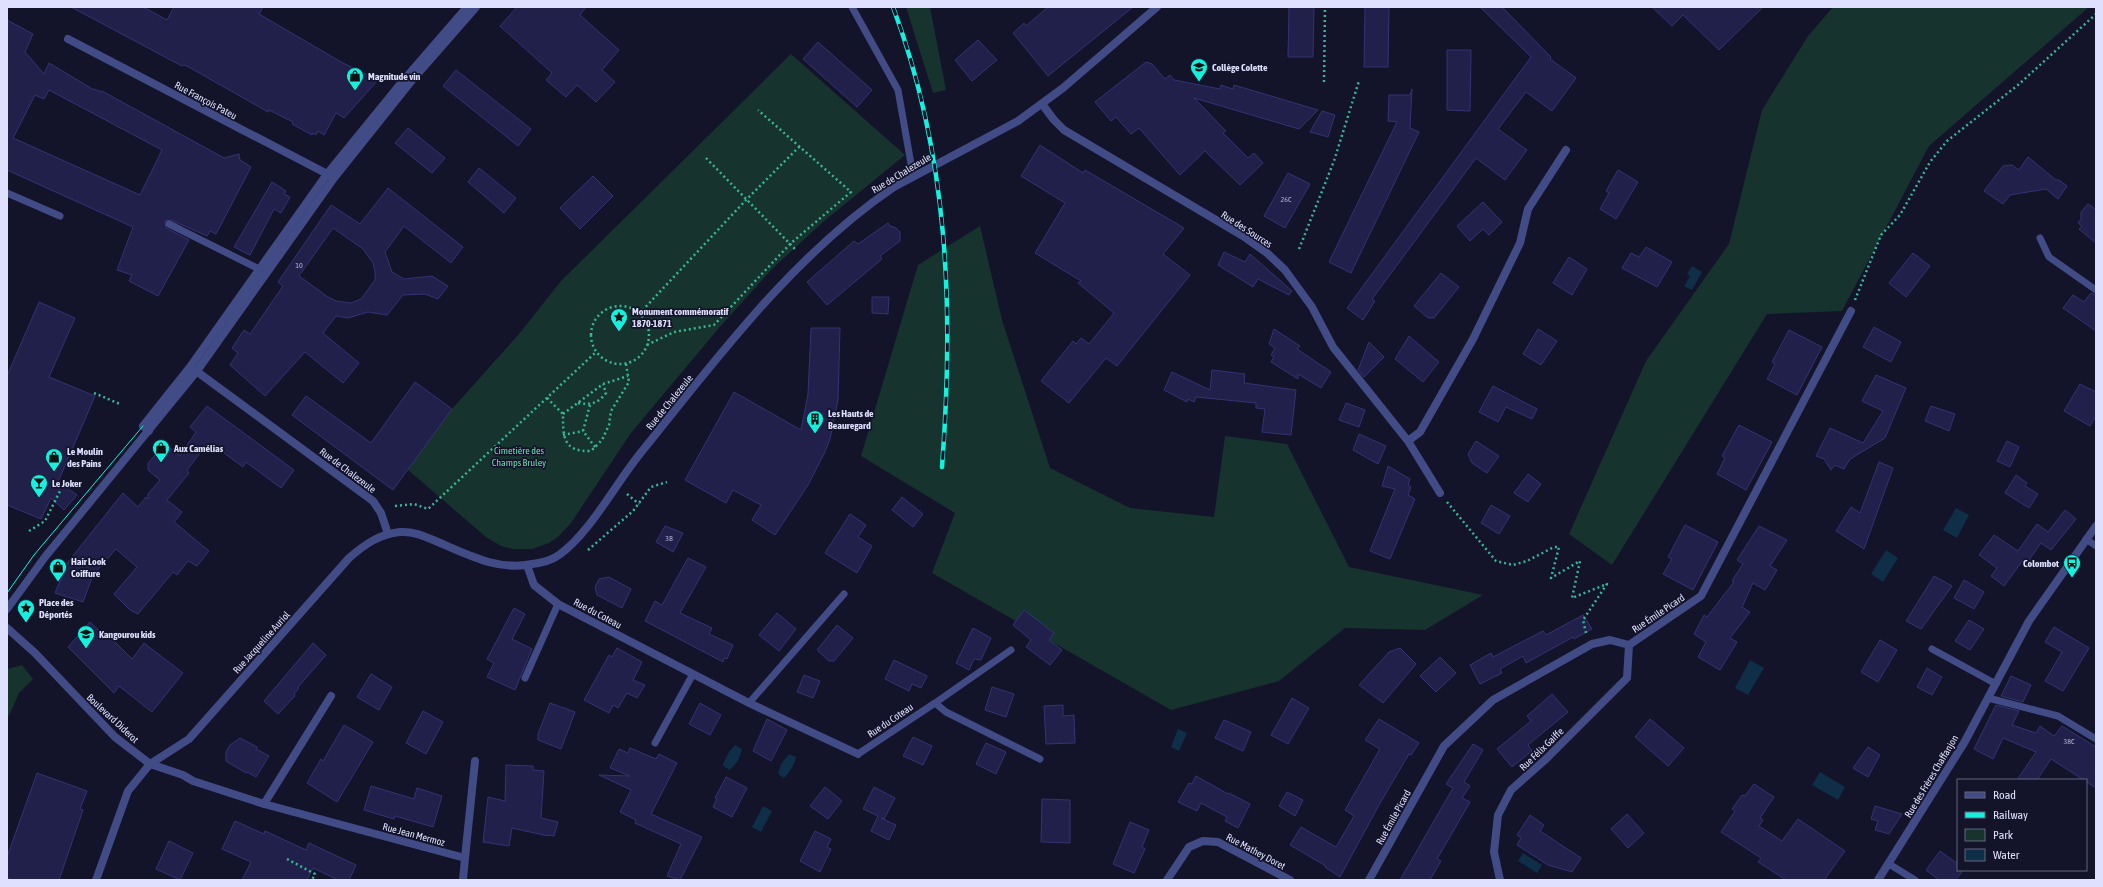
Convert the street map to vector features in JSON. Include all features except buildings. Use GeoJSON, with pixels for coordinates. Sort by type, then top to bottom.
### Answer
{"type":"FeatureCollection","features":[{"type":"Feature","properties":{"kind":"street"},"geometry":{"type":"LineString","coordinates":[[194,369],[259,269],[402,82],[467,7]]}},
{"type":"Feature","properties":{"kind":"street"},"geometry":{"type":"LineString","coordinates":[[7,609],[45,557],[194,369],[331,176],[476,7]]}},
{"type":"Feature","properties":{"kind":"street","name":"Rue de Chalezeule"},"geometry":{"type":"LineString","coordinates":[[194,369],[373,501],[381,513],[388,534],[409,532],[487,563],[511,566],[542,563],[558,556],[572,544],[633,462],[790,273],[877,198],[913,175],[1010,126],[1042,104],[1154,8]]}},
{"type":"Feature","properties":{"kind":"street","name":"Rue François Pateu"},"geometry":{"type":"LineString","coordinates":[[68,39],[331,176]]}},
{"type":"Feature","properties":{"kind":"street","name":"Rue des Sources"},"geometry":{"type":"LineString","coordinates":[[1042,104],[1064,130],[1243,236],[1267,252],[1285,270],[1312,307],[1333,347],[1408,441],[1440,493]]}},
{"type":"Feature","properties":{"kind":"street"},"geometry":{"type":"LineString","coordinates":[[1408,441],[1420,432],[1473,339],[1520,243],[1528,209],[1566,150]]}},
{"type":"Feature","properties":{"kind":"street","name":"Rue Émile Picard"},"geometry":{"type":"LineString","coordinates":[[1369,880],[1444,746],[1493,700],[1592,644],[1610,640],[1629,645],[1701,596],[1851,311]]}},
{"type":"Feature","properties":{"kind":"street","name":"Rue des Frères Chaffanjon"},"geometry":{"type":"LineString","coordinates":[[1878,880],[1964,743],[2029,621],[2096,526]]}},
{"type":"Feature","properties":{"kind":"street","name":"Rue Jacqueline Auriol"},"geometry":{"type":"LineString","coordinates":[[150,764],[189,739],[349,558],[364,546],[388,534]]}},
{"type":"Feature","properties":{"kind":"street","name":"Rue du Coteau"},"geometry":{"type":"LineString","coordinates":[[527,565],[534,585],[558,604],[693,674],[858,754]]}},
{"type":"Feature","properties":{"kind":"street","name":"Boulevard Diderot"},"geometry":{"type":"LineString","coordinates":[[7,628],[35,653],[115,737],[150,764]]}},
{"type":"Feature","properties":{"kind":"street","name":"Rue Félix Gaiffe"},"geometry":{"type":"LineString","coordinates":[[1500,880],[1494,852],[1498,815],[1511,790],[1546,759],[1627,678],[1629,645]]}},
{"type":"Feature","properties":{"kind":"street"},"geometry":{"type":"LineString","coordinates":[[264,804],[331,696]]}},
{"type":"Feature","properties":{"kind":"street"},"geometry":{"type":"LineString","coordinates":[[463,880],[475,761]]}},
{"type":"Feature","properties":{"kind":"street"},"geometry":{"type":"LineString","coordinates":[[96,880],[128,791],[150,764]]}},
{"type":"Feature","properties":{"kind":"street","name":"Rue Jean Mermoz"},"geometry":{"type":"LineString","coordinates":[[150,764],[199,783],[264,804],[465,858]]}},
{"type":"Feature","properties":{"kind":"street","name":"Rue Mathey Doret"},"geometry":{"type":"LineString","coordinates":[[1167,880],[1189,847],[1203,841],[1218,842],[1290,880]]}},
{"type":"Feature","properties":{"kind":"lane"},"geometry":{"type":"LineString","coordinates":[[852,7],[898,90],[913,175]]}},
{"type":"Feature","properties":{"kind":"lane"},"geometry":{"type":"LineString","coordinates":[[7,193],[60,216]]}},
{"type":"Feature","properties":{"kind":"lane"},"geometry":{"type":"LineString","coordinates":[[169,224],[259,269]]}},
{"type":"Feature","properties":{"kind":"lane"},"geometry":{"type":"LineString","coordinates":[[2040,238],[2049,257],[2096,290]]}},
{"type":"Feature","properties":{"kind":"lane"},"geometry":{"type":"LineString","coordinates":[[2086,539],[2096,546]]}},
{"type":"Feature","properties":{"kind":"lane"},"geometry":{"type":"LineString","coordinates":[[749,702],[844,594]]}},
{"type":"Feature","properties":{"kind":"lane","name":"Rue du Coteau"},"geometry":{"type":"LineString","coordinates":[[525,678],[558,604]]}},
{"type":"Feature","properties":{"kind":"lane"},"geometry":{"type":"LineString","coordinates":[[1932,649],[1996,684]]}},
{"type":"Feature","properties":{"kind":"lane","name":"Rue du Coteau"},"geometry":{"type":"LineString","coordinates":[[858,754],[1011,650]]}},
{"type":"Feature","properties":{"kind":"lane"},"geometry":{"type":"LineString","coordinates":[[655,743],[693,674]]}},
{"type":"Feature","properties":{"kind":"lane"},"geometry":{"type":"LineString","coordinates":[[1988,698],[2058,716],[2096,739]]}},
{"type":"Feature","properties":{"kind":"lane"},"geometry":{"type":"LineString","coordinates":[[934,703],[946,712],[1040,759]]}},
{"type":"Feature","properties":{"kind":"lane"},"geometry":{"type":"LineString","coordinates":[[1889,864],[1915,880]]}},
{"type":"Feature","properties":{"kind":"path"},"geometry":{"type":"LineString","coordinates":[[1324,82],[1325,7]]}},
{"type":"Feature","properties":{"kind":"path"},"geometry":{"type":"LineString","coordinates":[[1851,311],[1881,235],[1900,216],[1930,162],[1947,141],[2018,84],[2096,14]]}},
{"type":"Feature","properties":{"kind":"path"},"geometry":{"type":"LineString","coordinates":[[1299,249],[1334,161],[1359,81]]}},
{"type":"Feature","properties":{"kind":"path"},"geometry":{"type":"LineString","coordinates":[[647,345],[674,332],[714,325],[790,244],[851,192],[758,110]]}},
{"type":"Feature","properties":{"kind":"path"},"geometry":{"type":"LineString","coordinates":[[639,314],[746,200],[800,146]]}},
{"type":"Feature","properties":{"kind":"path"},"geometry":{"type":"LineString","coordinates":[[706,158],[794,249]]}},
{"type":"Feature","properties":{"kind":"path"},"geometry":{"type":"LineString","coordinates":[[618,306],[627,307],[639,314],[647,326],[649,336],[647,345],[642,354],[635,360],[626,364],[616,364],[607,361],[596,352],[591,339],[591,330],[600,314],[608,309],[618,306]]}},
{"type":"Feature","properties":{"kind":"path"},"geometry":{"type":"LineString","coordinates":[[395,506],[414,504],[428,509],[596,352]]}},
{"type":"Feature","properties":{"kind":"path"},"geometry":{"type":"LineString","coordinates":[[547,398],[563,414],[563,435],[568,445],[580,452],[591,451],[602,440],[610,425],[611,411],[629,382],[626,364]]}},
{"type":"Feature","properties":{"kind":"path"},"geometry":{"type":"LineString","coordinates":[[563,414],[603,384],[628,376]]}},
{"type":"Feature","properties":{"kind":"path"},"geometry":{"type":"LineString","coordinates":[[578,403],[590,405],[600,401],[606,393],[603,384]]}},
{"type":"Feature","properties":{"kind":"path"},"geometry":{"type":"LineString","coordinates":[[94,393],[120,404]]}},
{"type":"Feature","properties":{"kind":"path"},"geometry":{"type":"LineString","coordinates":[[583,431],[590,405]]}},
{"type":"Feature","properties":{"kind":"path"},"geometry":{"type":"LineString","coordinates":[[583,431],[595,447]]}},
{"type":"Feature","properties":{"kind":"path"},"geometry":{"type":"LineString","coordinates":[[563,435],[583,431]]}},
{"type":"Feature","properties":{"kind":"path"},"geometry":{"type":"LineString","coordinates":[[588,550],[639,504],[651,487],[667,482]]}},
{"type":"Feature","properties":{"kind":"path"},"geometry":{"type":"LineString","coordinates":[[29,531],[45,521],[60,492]]}},
{"type":"Feature","properties":{"kind":"path"},"geometry":{"type":"LineString","coordinates":[[1440,493],[1496,561],[1513,565],[1527,561],[1554,547],[1559,547],[1551,578],[1580,561],[1572,598],[1607,584],[1583,620],[1583,625],[1592,644]]}},
{"type":"Feature","properties":{"kind":"path"},"geometry":{"type":"LineString","coordinates":[[627,494],[639,504]]}},
{"type":"Feature","properties":{"kind":"path"},"geometry":{"type":"LineString","coordinates":[[287,859],[315,874],[312,880]]}},
{"type":"Feature","properties":{"kind":"green space"},"geometry":{"type":"Polygon","coordinates":[[[906,7],[930,7],[946,90],[933,93],[906,7]]]}},
{"type":"Feature","properties":{"kind":"green space"},"geometry":{"type":"Polygon","coordinates":[[[1833,7],[2089,7],[1929,146],[1842,311],[1767,314],[1612,565],[1569,534],[1646,361],[1729,244],[1762,110],[1808,36],[1833,7]]]}},
{"type":"Feature","properties":{"kind":"green space","name":"Cimetière des Champs Bruley"},"geometry":{"type":"Polygon","coordinates":[[[791,54],[905,155],[823,222],[773,268],[718,329],[631,433],[571,523],[558,537],[549,543],[532,549],[513,549],[501,546],[486,537],[407,469],[452,409],[519,334],[561,281],[791,54]]]}},
{"type":"Feature","properties":{"kind":"green space"},"geometry":{"type":"Polygon","coordinates":[[[980,226],[1002,320],[1050,468],[1130,508],[1214,517],[1225,436],[1287,444],[1349,567],[1483,595],[1425,630],[1345,628],[1279,681],[1171,710],[932,573],[955,513],[861,456],[918,265],[980,226]]]}},
{"type":"Feature","properties":{"kind":"green space"},"geometry":{"type":"Polygon","coordinates":[[[22,665],[33,679],[19,693],[9,716],[7,715],[7,669],[22,665]]]}},
{"type":"Feature","properties":{"kind":"water"},"geometry":{"type":"Polygon","coordinates":[[[1692,266],[1702,272],[1692,290],[1684,286],[1690,276],[1687,274],[1692,266]]]}},
{"type":"Feature","properties":{"kind":"water"},"geometry":{"type":"Polygon","coordinates":[[[1956,508],[1969,515],[1957,538],[1943,530],[1956,508]]]}},
{"type":"Feature","properties":{"kind":"water"},"geometry":{"type":"Polygon","coordinates":[[[1886,550],[1898,558],[1883,582],[1871,574],[1886,550]]]}},
{"type":"Feature","properties":{"kind":"water"},"geometry":{"type":"Polygon","coordinates":[[[1750,660],[1764,668],[1748,695],[1735,688],[1750,660]]]}},
{"type":"Feature","properties":{"kind":"water"},"geometry":{"type":"Polygon","coordinates":[[[1178,729],[1187,733],[1179,751],[1171,747],[1178,729]]]}},
{"type":"Feature","properties":{"kind":"water"},"geometry":{"type":"Polygon","coordinates":[[[735,745],[742,749],[738,761],[730,770],[723,766],[723,764],[729,752],[735,745]]]}},
{"type":"Feature","properties":{"kind":"water"},"geometry":{"type":"Polygon","coordinates":[[[789,754],[796,757],[792,769],[784,778],[778,774],[781,764],[789,754]]]}},
{"type":"Feature","properties":{"kind":"water"},"geometry":{"type":"Polygon","coordinates":[[[1820,772],[1845,787],[1838,800],[1812,785],[1820,772]]]}},
{"type":"Feature","properties":{"kind":"water"},"geometry":{"type":"Polygon","coordinates":[[[763,806],[772,811],[761,832],[752,827],[763,806]]]}},
{"type":"Feature","properties":{"kind":"water"},"geometry":{"type":"Polygon","coordinates":[[[1523,853],[1542,865],[1537,873],[1518,861],[1523,853]]]}},
{"type":"Feature","properties":{"kind":"tram line"},"geometry":{"type":"LineString","coordinates":[[7,593],[34,555],[143,426]]}},
{"type":"Feature","properties":{"kind":"railway"},"geometry":{"type":"LineString","coordinates":[[893,7],[912,63],[926,120],[936,177],[943,234],[947,292],[947,350],[946,408],[942,467]]}},
{"type":"Feature","properties":{"kind":"place","name":"Collège Colette"},"geometry":{"type":"Point","coordinates":[1199,82]}},
{"type":"Feature","properties":{"kind":"place","name":"Magnitude vin"},"geometry":{"type":"Point","coordinates":[355,91]}},
{"type":"Feature","properties":{"kind":"place","name":"Monument commémoratif 1870-1871"},"geometry":{"type":"Point","coordinates":[619,332]}},
{"type":"Feature","properties":{"kind":"place","name":"Les Hauts de Beauregard"},"geometry":{"type":"Point","coordinates":[815,434]}},
{"type":"Feature","properties":{"kind":"place","name":"Aux Camélias"},"geometry":{"type":"Point","coordinates":[161,463]}},
{"type":"Feature","properties":{"kind":"place","name":"Le Moulin des Pains"},"geometry":{"type":"Point","coordinates":[54,472]}},
{"type":"Feature","properties":{"kind":"place","name":"Le Joker"},"geometry":{"type":"Point","coordinates":[39,498]}},
{"type":"Feature","properties":{"kind":"place","name":"Colombot"},"geometry":{"type":"Point","coordinates":[2072,578]}},
{"type":"Feature","properties":{"kind":"place","name":"Hair Look Coiffure"},"geometry":{"type":"Point","coordinates":[58,582]}},
{"type":"Feature","properties":{"kind":"place","name":"Place des Déportés"},"geometry":{"type":"Point","coordinates":[26,623]}},
{"type":"Feature","properties":{"kind":"place","name":"Kangourou kids"},"geometry":{"type":"Point","coordinates":[86,649]}}]}
